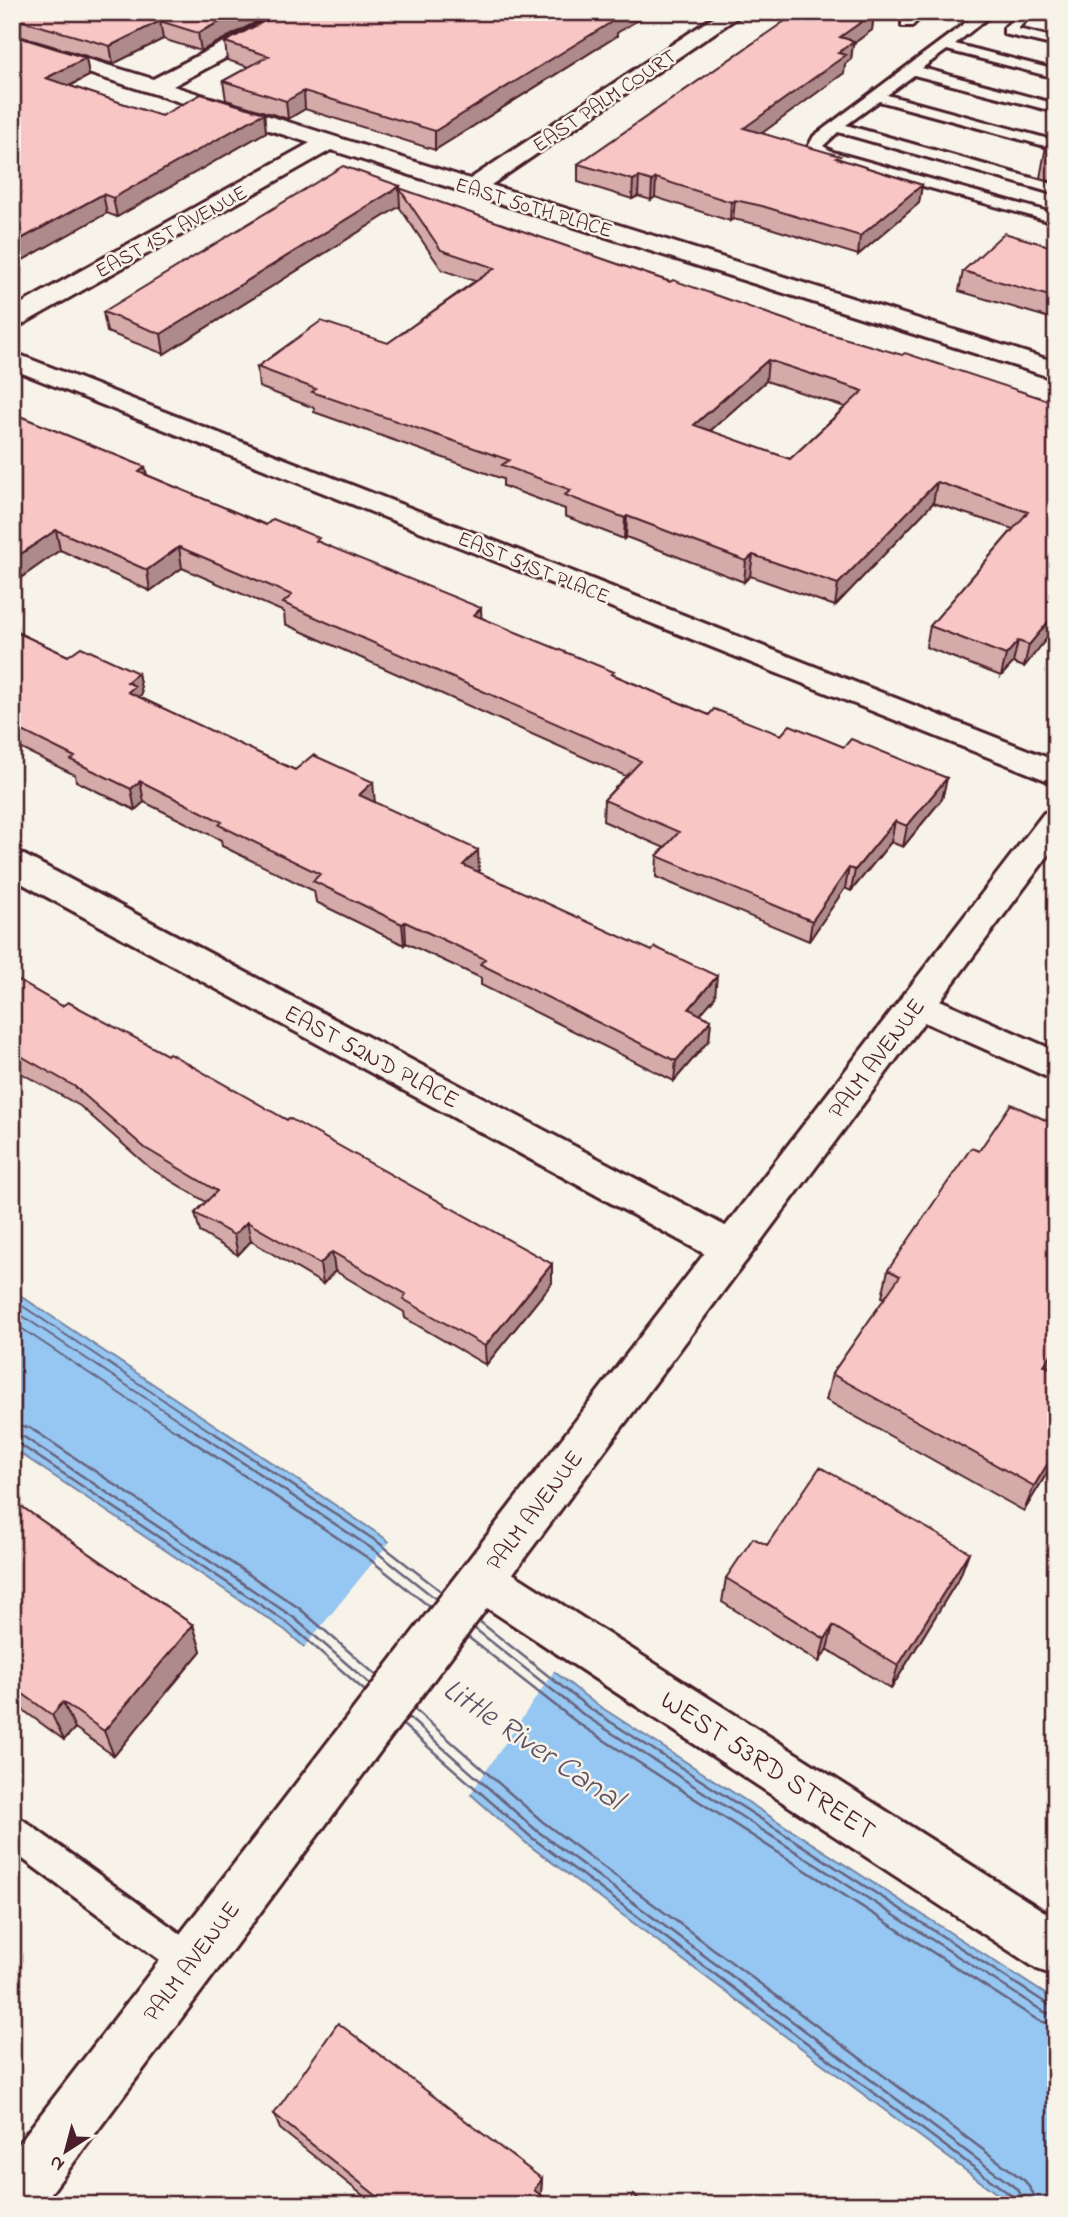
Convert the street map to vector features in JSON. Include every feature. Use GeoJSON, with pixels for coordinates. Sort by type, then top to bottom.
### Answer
{"type":"FeatureCollection","features":[{"type":"Feature","properties":{"kind":"street"},"geometry":{"type":"LineString","coordinates":[[153,88],[297,12]]}},
{"type":"Feature","properties":{"kind":"street","name":"EAST PALM COURT"},"geometry":{"type":"LineString","coordinates":[[473,187],[735,12]]}},
{"type":"Feature","properties":{"kind":"street","name":"EAST 50TH PLACE"},"geometry":{"type":"LineString","coordinates":[[12,42],[1056,371]]}},
{"type":"Feature","properties":{"kind":"street","name":"EAST 1ST AVENUE"},"geometry":{"type":"LineString","coordinates":[[12,320],[329,142]]}},
{"type":"Feature","properties":{"kind":"street","name":"EAST 51ST PLACE"},"geometry":{"type":"LineString","coordinates":[[12,360],[1056,773]]}},
{"type":"Feature","properties":{"kind":"street","name":"PALM AVENUE"},"geometry":{"type":"LineString","coordinates":[[12,2199],[371,1721],[1056,821]]}},
{"type":"Feature","properties":{"kind":"street","name":"EAST 52ND PLACE"},"geometry":{"type":"LineString","coordinates":[[12,863],[732,1249]]}},
{"type":"Feature","properties":{"kind":"street"},"geometry":{"type":"LineString","coordinates":[[917,1003],[1056,1067]]}},
{"type":"Feature","properties":{"kind":"street","name":"WEST 53RD STREET"},"geometry":{"type":"LineString","coordinates":[[478,1583],[1056,1950]]}},
{"type":"Feature","properties":{"kind":"lane"},"geometry":{"type":"LineString","coordinates":[[907,23],[920,12]]}},
{"type":"Feature","properties":{"kind":"lane"},"geometry":{"type":"LineString","coordinates":[[989,12],[819,139],[815,147],[828,155],[1056,219]]}},
{"type":"Feature","properties":{"kind":"lane"},"geometry":{"type":"LineString","coordinates":[[995,43],[1027,12]]}},
{"type":"Feature","properties":{"kind":"lane"},"geometry":{"type":"LineString","coordinates":[[944,46],[1056,42]]}},
{"type":"Feature","properties":{"kind":"lane"},"geometry":{"type":"LineString","coordinates":[[995,43],[1056,74]]}},
{"type":"Feature","properties":{"kind":"lane"},"geometry":{"type":"LineString","coordinates":[[912,70],[1056,108]]}},
{"type":"Feature","properties":{"kind":"lane"},"geometry":{"type":"LineString","coordinates":[[876,96],[1056,145]]}},
{"type":"Feature","properties":{"kind":"lane"},"geometry":{"type":"LineString","coordinates":[[836,127],[1056,190]]}},
{"type":"Feature","properties":{"kind":"lane"},"geometry":{"type":"LineString","coordinates":[[12,1831],[191,1962]]}},
{"type":"Feature","properties":{"kind":"water","name":"Little River Canal"},"geometry":{"type":"Polygon","coordinates":[[[12,1290],[383,1537],[593,1702],[1056,2001],[1056,2205],[1012,2205],[526,1843],[285,1630],[12,1448],[12,1290]]]}},
{"type":"Feature","properties":{"kind":"pier"},"geometry":{"type":"Polygon","coordinates":[[[392,1539],[556,1668],[469,1796],[302,1650],[392,1539]]]}},
{"type":"Feature","properties":{"kind":"building"},"geometry":{"type":"Polygon","coordinates":[[[12,12],[239,12],[198,33],[160,21],[110,46],[12,18],[12,12]]]}},
{"type":"Feature","properties":{"kind":"building"},"geometry":{"type":"Polygon","coordinates":[[[282,12],[623,12],[615,17],[618,18],[435,131],[304,91],[286,101],[223,81],[269,56],[225,42],[282,12]]]}},
{"type":"Feature","properties":{"kind":"building"},"geometry":{"type":"Polygon","coordinates":[[[798,12],[874,13],[840,37],[854,41],[838,53],[846,55],[744,128],[840,156],[836,158],[922,185],[860,236],[762,206],[735,200],[731,202],[656,178],[652,181],[639,177],[633,180],[578,164],[798,12]]]}},
{"type":"Feature","properties":{"kind":"building"},"geometry":{"type":"Polygon","coordinates":[[[12,35],[86,58],[46,78],[161,116],[201,94],[264,113],[113,198],[103,194],[12,244],[12,35]]]}},
{"type":"Feature","properties":{"kind":"building"},"geometry":{"type":"Polygon","coordinates":[[[1056,137],[1056,149],[1046,146],[1056,137]]]}},
{"type":"Feature","properties":{"kind":"building"},"geometry":{"type":"Polygon","coordinates":[[[343,166],[400,186],[161,334],[103,312],[343,166]]]}},
{"type":"Feature","properties":{"kind":"building"},"geometry":{"type":"Polygon","coordinates":[[[399,188],[809,328],[902,355],[905,353],[1056,403],[1056,618],[1052,617],[1029,645],[1018,641],[1006,655],[930,626],[1028,512],[937,482],[838,584],[753,555],[746,561],[627,516],[625,518],[565,495],[571,490],[502,465],[509,460],[312,392],[316,389],[257,367],[321,321],[388,343],[495,268],[441,250],[399,188]],[[768,360],[694,425],[790,459],[863,391],[768,360]]]}},
{"type":"Feature","properties":{"kind":"building"},"geometry":{"type":"Polygon","coordinates":[[[1004,233],[1056,248],[1056,298],[963,271],[1004,233]]]}},
{"type":"Feature","properties":{"kind":"building"},"geometry":{"type":"Polygon","coordinates":[[[12,413],[145,467],[139,472],[266,525],[273,519],[319,538],[316,541],[481,608],[474,615],[614,672],[611,674],[709,715],[714,709],[781,735],[790,725],[844,747],[851,739],[947,778],[907,826],[895,821],[855,870],[849,868],[812,921],[657,856],[679,832],[604,800],[641,761],[283,603],[292,595],[179,547],[147,570],[56,530],[12,560],[12,413]]]}},
{"type":"Feature","properties":{"kind":"building"},"geometry":{"type":"Polygon","coordinates":[[[12,630],[68,656],[81,647],[138,673],[127,682],[135,686],[128,692],[295,770],[313,755],[373,782],[359,795],[478,850],[463,865],[652,951],[655,947],[717,976],[689,1009],[711,1020],[676,1061],[480,964],[485,959],[405,922],[402,924],[313,881],[320,874],[219,825],[222,822],[140,781],[131,789],[71,760],[75,757],[12,726],[12,630]]]}},
{"type":"Feature","properties":{"kind":"building"},"geometry":{"type":"Polygon","coordinates":[[[12,977],[62,1006],[68,1002],[167,1055],[169,1053],[552,1264],[485,1346],[403,1299],[406,1294],[332,1252],[320,1264],[247,1222],[234,1235],[195,1213],[217,1191],[145,1148],[74,1086],[12,1051],[12,977]]]}},
{"type":"Feature","properties":{"kind":"building"},"geometry":{"type":"Polygon","coordinates":[[[1011,1104],[1056,1125],[1056,1347],[1044,1365],[1056,1371],[1056,1450],[1034,1486],[832,1374],[900,1276],[888,1270],[971,1148],[979,1151],[1011,1104]]]}},
{"type":"Feature","properties":{"kind":"building"},"geometry":{"type":"Polygon","coordinates":[[[820,1467],[969,1552],[898,1666],[833,1626],[825,1639],[726,1578],[753,1538],[767,1545],[820,1467]]]}},
{"type":"Feature","properties":{"kind":"building"},"geometry":{"type":"Polygon","coordinates":[[[12,1500],[193,1625],[104,1731],[63,1702],[52,1715],[12,1686],[12,1500]]]}},
{"type":"Feature","properties":{"kind":"building"},"geometry":{"type":"Polygon","coordinates":[[[338,2023],[542,2179],[534,2190],[554,2205],[388,2205],[274,2114],[338,2023]]]}},
{"type":"Feature","properties":{"kind":"building"},"geometry":{"type":"Polygon","coordinates":[[[634,2195],[646,2205],[628,2205],[634,2195]]]}}]}
